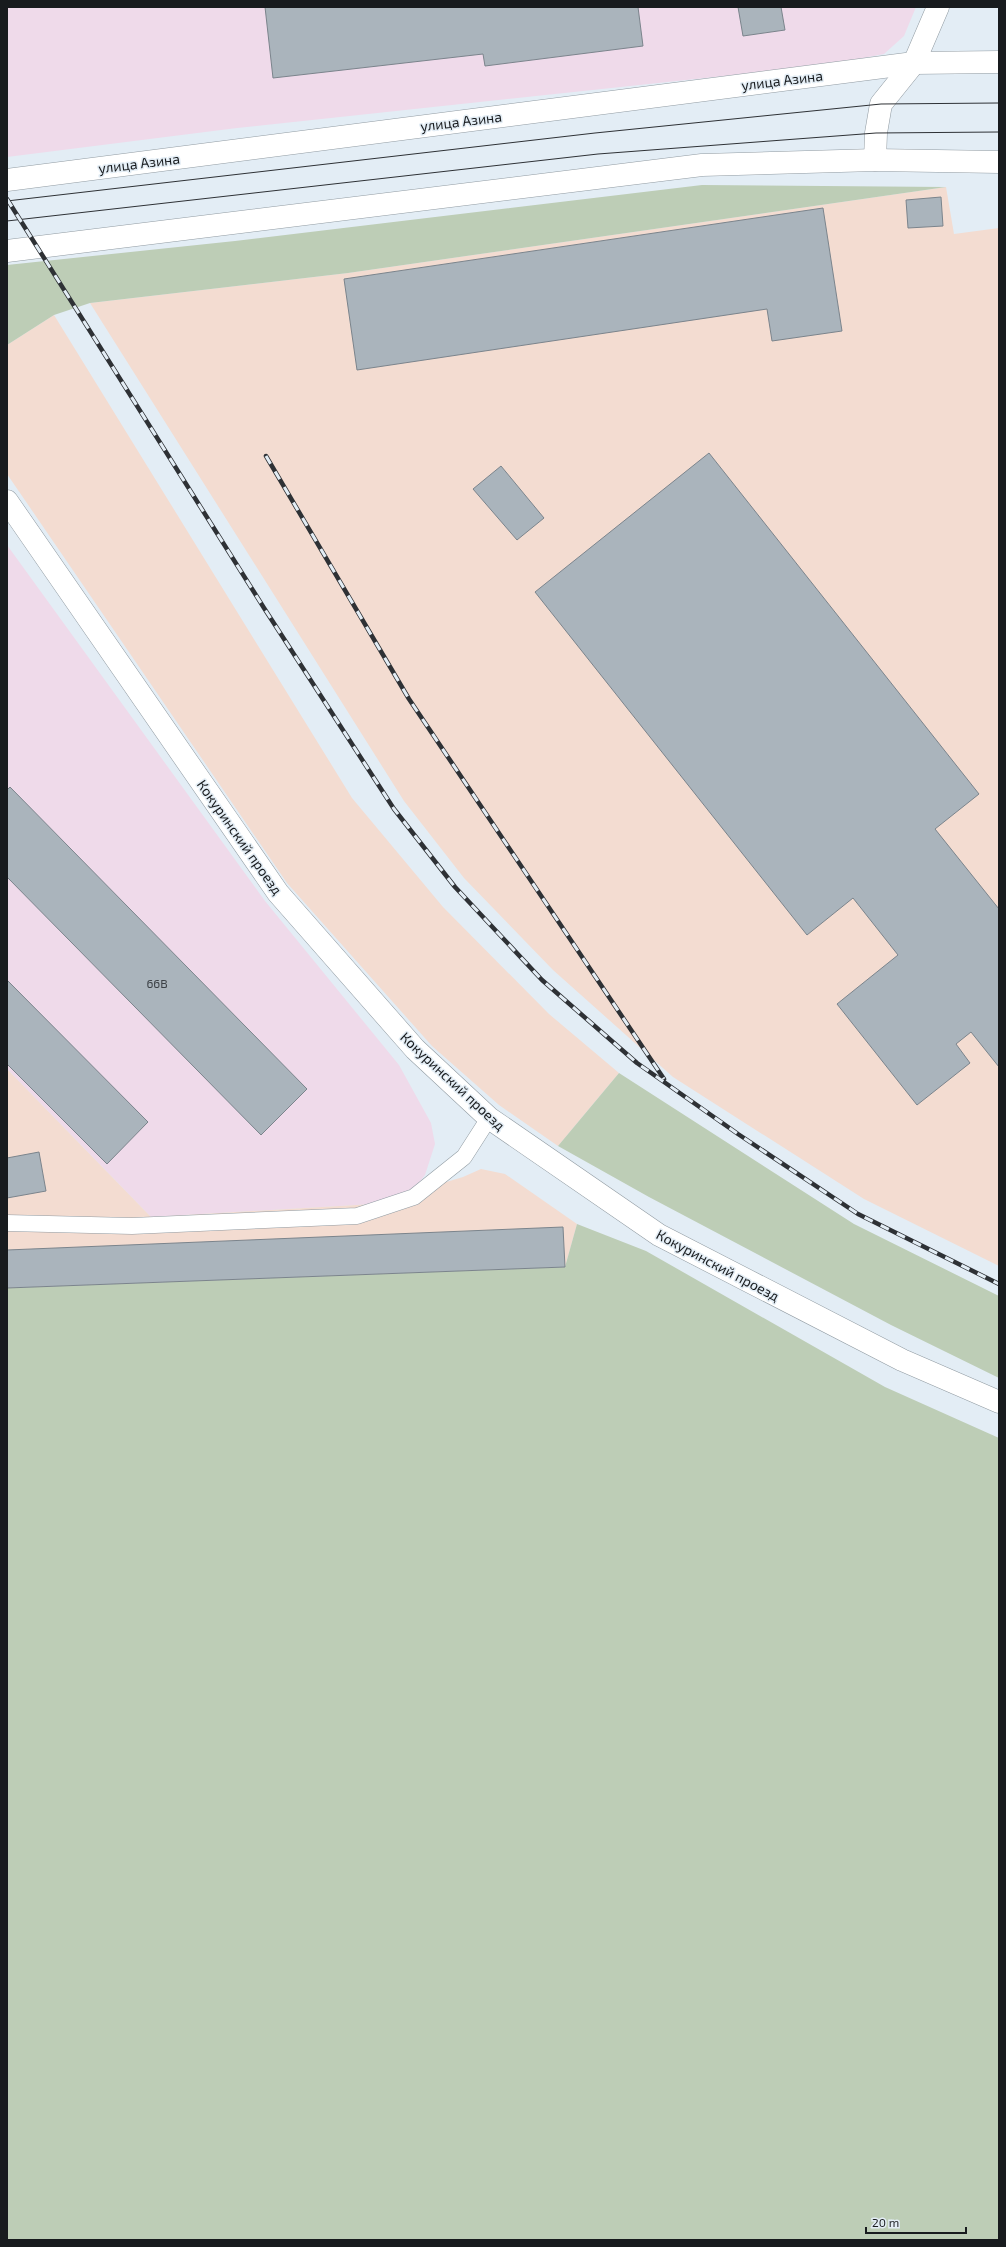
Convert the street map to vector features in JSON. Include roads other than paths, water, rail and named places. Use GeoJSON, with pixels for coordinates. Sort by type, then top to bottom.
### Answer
{"type":"FeatureCollection","features":[{"type":"Feature","properties":{"kind":"street"},"geometry":{"type":"LineString","coordinates":[[875,160],[876,134],[881,104],[914,63],[938,7]]}},
{"type":"Feature","properties":{"kind":"street","name":"улица Азина"},"geometry":{"type":"LineString","coordinates":[[7,180],[914,63],[999,62]]}},
{"type":"Feature","properties":{"kind":"street"},"geometry":{"type":"LineString","coordinates":[[7,251],[702,165],[875,160],[999,162]]}},
{"type":"Feature","properties":{"kind":"street","name":"Кокуринский проезд"},"geometry":{"type":"LineString","coordinates":[[7,501],[278,893],[415,1049],[488,1118],[659,1235],[902,1360],[999,1402]]}},
{"type":"Feature","properties":{"kind":"lane"},"geometry":{"type":"LineString","coordinates":[[7,1223],[132,1226],[357,1216],[414,1197],[464,1157],[488,1118]]}},
{"type":"Feature","properties":{"kind":"tram line"},"geometry":{"type":"LineString","coordinates":[[7,201],[595,133],[881,104],[999,103]]}},
{"type":"Feature","properties":{"kind":"tram line"},"geometry":{"type":"LineString","coordinates":[[7,221],[598,154],[876,133],[999,132]]}},
{"type":"Feature","properties":{"kind":"railway"},"geometry":{"type":"LineString","coordinates":[[7,199],[264,608],[394,809],[455,887],[542,980],[637,1063],[738,1134],[858,1214],[999,1284]]}},
{"type":"Feature","properties":{"kind":"railway"},"geometry":{"type":"LineString","coordinates":[[266,456],[409,699],[664,1079]]}}]}
